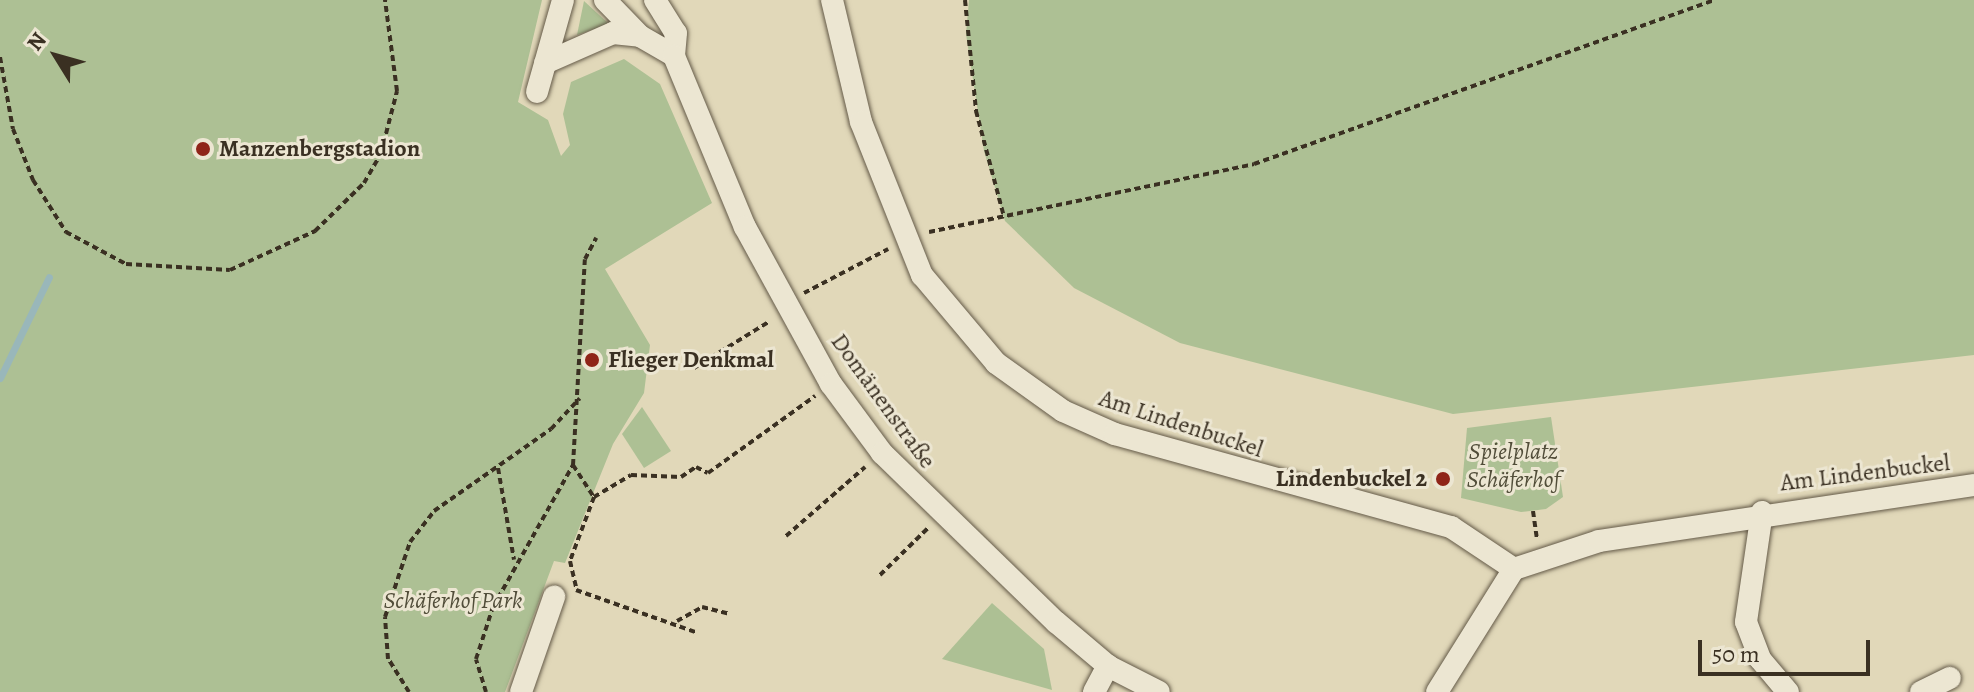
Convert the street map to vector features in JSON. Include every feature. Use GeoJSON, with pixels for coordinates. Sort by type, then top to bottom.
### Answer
{"type":"FeatureCollection","features":[{"type":"Feature","properties":{"kind":"street"},"geometry":{"type":"LineString","coordinates":[[537,92],[563,0]]}},
{"type":"Feature","properties":{"kind":"street"},"geometry":{"type":"LineString","coordinates":[[605,0],[640,36],[674,56]]}},
{"type":"Feature","properties":{"kind":"street","name":"Domänenstraße"},"geometry":{"type":"LineString","coordinates":[[655,0],[676,33],[674,56],[745,227],[831,384],[882,453],[940,517],[1108,666],[1159,692]]}},
{"type":"Feature","properties":{"kind":"street","name":"Am Lindenbuckel"},"geometry":{"type":"LineString","coordinates":[[832,0],[861,122],[904,240],[967,336],[996,363],[1063,411],[1115,434],[1451,527],[1514,569],[1539,558],[1762,512],[1974,485]]}},
{"type":"Feature","properties":{"kind":"street"},"geometry":{"type":"LineString","coordinates":[[545,63],[587,39],[640,36]]}},
{"type":"Feature","properties":{"kind":"street","name":"Am Lindenbuckel"},"geometry":{"type":"LineString","coordinates":[[1762,512],[1746,622],[1760,659],[1788,692]]}},
{"type":"Feature","properties":{"kind":"street"},"geometry":{"type":"LineString","coordinates":[[1437,692],[1514,569]]}},
{"type":"Feature","properties":{"kind":"street"},"geometry":{"type":"LineString","coordinates":[[521,692],[554,597]]}},
{"type":"Feature","properties":{"kind":"street"},"geometry":{"type":"LineString","coordinates":[[1094,692],[1108,666]]}},
{"type":"Feature","properties":{"kind":"street"},"geometry":{"type":"LineString","coordinates":[[1921,692],[1950,678]]}},
{"type":"Feature","properties":{"kind":"path"},"geometry":{"type":"LineString","coordinates":[[0,57],[13,129],[66,232],[126,264],[230,270],[315,231],[364,183],[381,153],[397,91],[385,0]]}},
{"type":"Feature","properties":{"kind":"path"},"geometry":{"type":"LineString","coordinates":[[965,0],[976,111],[1004,217]]}},
{"type":"Feature","properties":{"kind":"path"},"geometry":{"type":"LineString","coordinates":[[920,233],[1254,164],[1715,0]]}},
{"type":"Feature","properties":{"kind":"path"},"geometry":{"type":"LineString","coordinates":[[486,692],[476,659],[515,562],[573,465],[582,395],[576,351],[585,259],[596,238]]}},
{"type":"Feature","properties":{"kind":"path"},"geometry":{"type":"LineString","coordinates":[[812,289],[891,247]]}},
{"type":"Feature","properties":{"kind":"path"},"geometry":{"type":"LineString","coordinates":[[694,368],[788,310]]}},
{"type":"Feature","properties":{"kind":"path"},"geometry":{"type":"LineString","coordinates":[[554,597],[569,601],[576,590],[570,561],[594,497],[631,475],[681,477],[696,467],[708,473],[831,384]]}},
{"type":"Feature","properties":{"kind":"path"},"geometry":{"type":"LineString","coordinates":[[409,692],[388,659],[391,586],[410,542],[434,511],[498,468],[582,395]]}},
{"type":"Feature","properties":{"kind":"path"},"geometry":{"type":"LineString","coordinates":[[786,536],[882,453]]}},
{"type":"Feature","properties":{"kind":"path"},"geometry":{"type":"LineString","coordinates":[[573,465],[594,497]]}},
{"type":"Feature","properties":{"kind":"path"},"geometry":{"type":"LineString","coordinates":[[498,468],[515,562]]}},
{"type":"Feature","properties":{"kind":"path"},"geometry":{"type":"LineString","coordinates":[[1533,511],[1539,558]]}},
{"type":"Feature","properties":{"kind":"path"},"geometry":{"type":"LineString","coordinates":[[880,575],[940,517]]}},
{"type":"Feature","properties":{"kind":"path"},"geometry":{"type":"LineString","coordinates":[[576,590],[677,621],[698,633]]}},
{"type":"Feature","properties":{"kind":"path"},"geometry":{"type":"LineString","coordinates":[[677,621],[702,607],[730,614]]}},
{"type":"Feature","properties":{"kind":"green space","name":"Schäferhof Park"},"geometry":{"type":"Polygon","coordinates":[[[0,0],[542,0],[518,102],[548,120],[561,156],[570,145],[563,114],[571,82],[624,59],[660,84],[712,203],[605,269],[650,345],[644,393],[613,444],[565,563],[554,561],[505,692],[0,692],[0,0]]]}},
{"type":"Feature","properties":{"kind":"green space"},"geometry":{"type":"Polygon","coordinates":[[[969,0],[1974,0],[1974,355],[1453,414],[1180,343],[1074,288],[1005,221],[984,151],[966,34],[969,0]]]}},
{"type":"Feature","properties":{"kind":"green space"},"geometry":{"type":"Polygon","coordinates":[[[584,1],[609,24],[577,35],[584,1]]]}},
{"type":"Feature","properties":{"kind":"green space"},"geometry":{"type":"Polygon","coordinates":[[[642,407],[671,451],[644,468],[622,434],[642,407]]]}},
{"type":"Feature","properties":{"kind":"green space","name":"Spielplatz Schäferhof"},"geometry":{"type":"Polygon","coordinates":[[[1551,417],[1563,497],[1546,509],[1521,512],[1461,498],[1467,428],[1551,417]]]}},
{"type":"Feature","properties":{"kind":"green space"},"geometry":{"type":"Polygon","coordinates":[[[992,603],[1044,649],[1052,690],[942,659],[992,603]]]}},
{"type":"Feature","properties":{"kind":"waterway"},"geometry":{"type":"LineString","coordinates":[[0,378],[49,277]]}},
{"type":"Feature","properties":{"kind":"place","name":"Manzenbergstadion"},"geometry":{"type":"Point","coordinates":[203,149]}},
{"type":"Feature","properties":{"kind":"place","name":"Flieger Denkmal"},"geometry":{"type":"Point","coordinates":[592,360]}},
{"type":"Feature","properties":{"kind":"place","name":"Lindenbuckel 2"},"geometry":{"type":"Point","coordinates":[1443,479]}}]}
